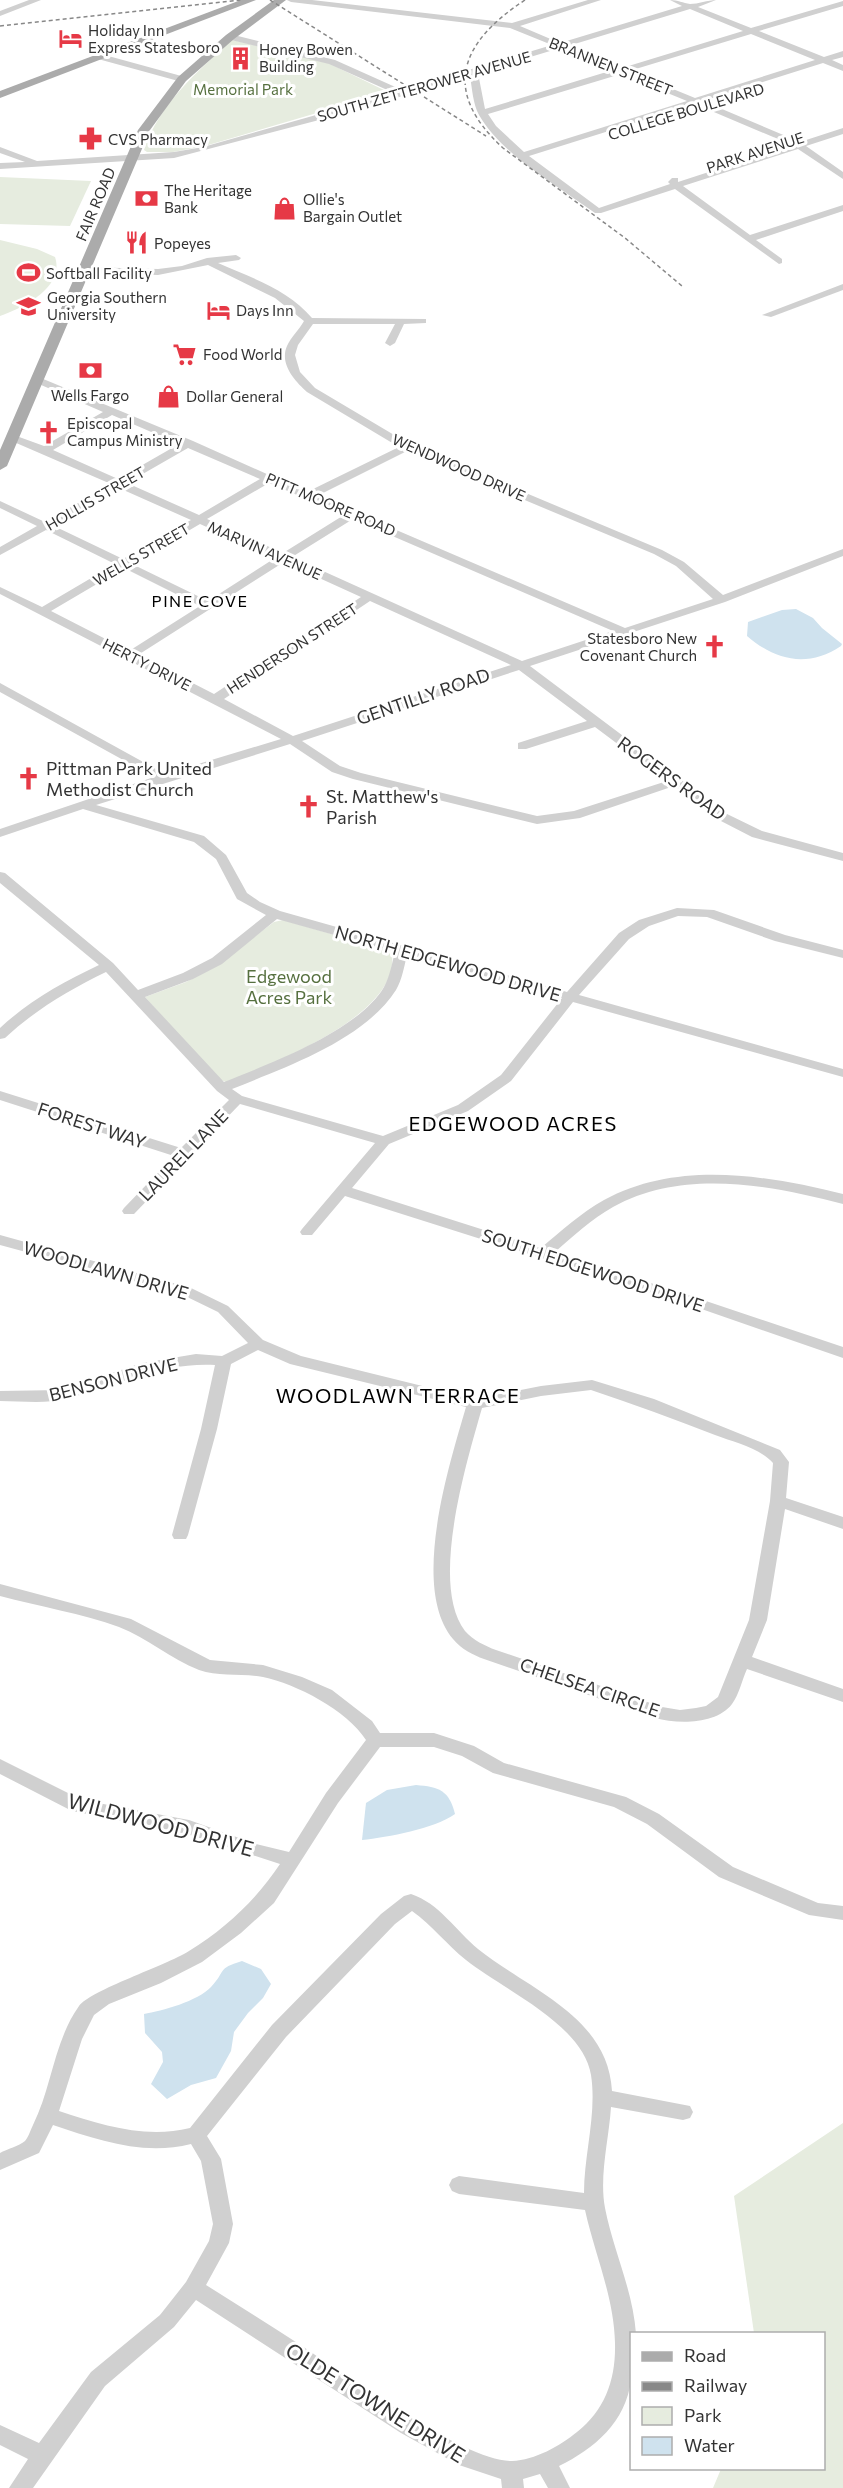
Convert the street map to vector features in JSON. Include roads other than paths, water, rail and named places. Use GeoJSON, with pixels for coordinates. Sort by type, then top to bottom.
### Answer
{"type":"FeatureCollection","features":[{"type":"Feature","properties":{"kind":"main road"},"geometry":{"type":"LineString","coordinates":[[0,95],[251,0]]}},
{"type":"Feature","properties":{"kind":"main road","name":"FAIR ROAD"},"geometry":{"type":"LineString","coordinates":[[0,466],[144,130],[182,79],[274,2]]}},
{"type":"Feature","properties":{"kind":"street"},"geometry":{"type":"LineString","coordinates":[[0,14],[37,0]]}},
{"type":"Feature","properties":{"kind":"street","name":"BRANNEN STREET"},"geometry":{"type":"LineString","coordinates":[[291,0],[512,26],[794,143],[843,176]]}},
{"type":"Feature","properties":{"kind":"street"},"geometry":{"type":"LineString","coordinates":[[512,26],[597,0]]}},
{"type":"Feature","properties":{"kind":"street"},"geometry":{"type":"LineString","coordinates":[[674,0],[843,68]]}},
{"type":"Feature","properties":{"kind":"street","name":"SOUTH ZETTEROWER AVENUE"},"geometry":{"type":"LineString","coordinates":[[0,166],[174,155],[216,146],[473,70],[563,46],[712,0]]}},
{"type":"Feature","properties":{"kind":"street"},"geometry":{"type":"LineString","coordinates":[[482,113],[843,3]]}},
{"type":"Feature","properties":{"kind":"street"},"geometry":{"type":"LineString","coordinates":[[230,37],[332,62],[399,92]]}},
{"type":"Feature","properties":{"kind":"street","name":"COLLEGE BOULEVARD"},"geometry":{"type":"LineString","coordinates":[[701,103],[843,54]]}},
{"type":"Feature","properties":{"kind":"street"},"geometry":{"type":"LineString","coordinates":[[101,57],[182,79]]}},
{"type":"Feature","properties":{"kind":"street","name":"COLLEGE BOULEVARD"},"geometry":{"type":"LineString","coordinates":[[527,157],[843,62]]}},
{"type":"Feature","properties":{"kind":"street"},"geometry":{"type":"LineString","coordinates":[[473,70],[482,113],[502,137],[527,157]]}},
{"type":"Feature","properties":{"kind":"street","name":"PARK AVENUE"},"geometry":{"type":"LineString","coordinates":[[527,157],[598,211],[677,186],[843,123]]}},
{"type":"Feature","properties":{"kind":"street","name":"PARK AVENUE"},"geometry":{"type":"LineString","coordinates":[[794,143],[843,131]]}},
{"type":"Feature","properties":{"kind":"street"},"geometry":{"type":"LineString","coordinates":[[0,150],[40,164]]}},
{"type":"Feature","properties":{"kind":"street"},"geometry":{"type":"LineString","coordinates":[[677,186],[779,261]]}},
{"type":"Feature","properties":{"kind":"street"},"geometry":{"type":"LineString","coordinates":[[749,239],[843,208]]}},
{"type":"Feature","properties":{"kind":"street"},"geometry":{"type":"LineString","coordinates":[[84,270],[153,272],[181,269],[207,261],[236,258]]}},
{"type":"Feature","properties":{"kind":"street"},"geometry":{"type":"LineString","coordinates":[[207,261],[293,305],[305,314],[309,321],[422,321]]}},
{"type":"Feature","properties":{"kind":"street"},"geometry":{"type":"LineString","coordinates":[[767,315],[843,287]]}},
{"type":"Feature","properties":{"kind":"street","name":"WENDWOOD DRIVE"},"geometry":{"type":"LineString","coordinates":[[309,321],[305,331],[291,350],[291,361],[300,381],[345,411],[407,447],[658,552],[680,564],[721,600]]}},
{"type":"Feature","properties":{"kind":"street"},"geometry":{"type":"LineString","coordinates":[[390,343],[401,321]]}},
{"type":"Feature","properties":{"kind":"street","name":"PITT MOORE ROAD"},"geometry":{"type":"LineString","coordinates":[[36,379],[625,632]]}},
{"type":"Feature","properties":{"kind":"street"},"geometry":{"type":"LineString","coordinates":[[45,450],[112,411]]}},
{"type":"Feature","properties":{"kind":"street","name":"MARVIN AVENUE"},"geometry":{"type":"LineString","coordinates":[[11,437],[45,450],[519,664]]}},
{"type":"Feature","properties":{"kind":"street","name":"HOLLIS STREET"},"geometry":{"type":"LineString","coordinates":[[0,552],[189,443]]}},
{"type":"Feature","properties":{"kind":"street"},"geometry":{"type":"LineString","coordinates":[[309,495],[407,447]]}},
{"type":"Feature","properties":{"kind":"street","name":"WELLS STREET"},"geometry":{"type":"LineString","coordinates":[[43,611],[270,478]]}},
{"type":"Feature","properties":{"kind":"street"},"geometry":{"type":"LineString","coordinates":[[0,504],[208,605]]}},
{"type":"Feature","properties":{"kind":"street"},"geometry":{"type":"LineString","coordinates":[[130,655],[353,514]]}},
{"type":"Feature","properties":{"kind":"street","name":"GENTILLY ROAD"},"geometry":{"type":"LineString","coordinates":[[0,833],[164,778],[292,740],[519,664],[721,600],[843,552]]}},
{"type":"Feature","properties":{"kind":"street","name":"HERTY DRIVE"},"geometry":{"type":"LineString","coordinates":[[0,590],[292,740],[336,769],[357,776],[537,820],[576,815],[675,782]]}},
{"type":"Feature","properties":{"kind":"street","name":"HENDERSON STREET"},"geometry":{"type":"LineString","coordinates":[[215,699],[369,597]]}},
{"type":"Feature","properties":{"kind":"street","name":"ROGERS ROAD"},"geometry":{"type":"LineString","coordinates":[[519,664],[723,818],[757,834],[842,855]]}},
{"type":"Feature","properties":{"kind":"street"},"geometry":{"type":"LineString","coordinates":[[0,687],[164,778]]}},
{"type":"Feature","properties":{"kind":"street"},"geometry":{"type":"LineString","coordinates":[[522,746],[597,722]]}},
{"type":"Feature","properties":{"kind":"street","name":"NORTH EDGEWOOD DRIVE"},"geometry":{"type":"LineString","coordinates":[[85,806],[199,839],[223,857],[239,892],[253,904],[275,915],[843,1073]]}},
{"type":"Feature","properties":{"kind":"street"},"geometry":{"type":"LineString","coordinates":[[0,876],[108,966],[222,1088],[237,1099],[384,1141]]}},
{"type":"Feature","properties":{"kind":"street"},"geometry":{"type":"LineString","coordinates":[[307,1232],[384,1141],[463,1108],[506,1078],[570,997],[624,936],[644,923],[677,912],[691,911],[717,915],[780,938],[843,954]]}},
{"type":"Feature","properties":{"kind":"street"},"geometry":{"type":"LineString","coordinates":[[136,996],[188,976],[217,961],[275,915]]}},
{"type":"Feature","properties":{"kind":"street"},"geometry":{"type":"LineString","coordinates":[[222,1088],[316,1046],[374,1008],[388,992],[393,982],[402,951]]}},
{"type":"Feature","properties":{"kind":"street"},"geometry":{"type":"LineString","coordinates":[[0,1035],[23,1013],[59,989],[108,966]]}},
{"type":"Feature","properties":{"kind":"street","name":"FOREST WAY"},"geometry":{"type":"LineString","coordinates":[[0,1095],[184,1154]]}},
{"type":"Feature","properties":{"kind":"street","name":"LAUREL LANE"},"geometry":{"type":"LineString","coordinates":[[129,1211],[237,1099]]}},
{"type":"Feature","properties":{"kind":"street"},"geometry":{"type":"LineString","coordinates":[[544,1254],[584,1220],[618,1199],[665,1185],[709,1177],[813,1191],[843,1199]]}},
{"type":"Feature","properties":{"kind":"street","name":"SOUTH EDGEWOOD DRIVE"},"geometry":{"type":"LineString","coordinates":[[342,1190],[843,1353]]}},
{"type":"Feature","properties":{"kind":"street","name":"WOODLAWN DRIVE"},"geometry":{"type":"LineString","coordinates":[[0,1240],[186,1291],[223,1309],[258,1344],[296,1360],[476,1404]]}},
{"type":"Feature","properties":{"kind":"street","name":"BENSON DRIVE"},"geometry":{"type":"LineString","coordinates":[[0,1396],[62,1395],[142,1368],[196,1359],[224,1361],[258,1344]]}},
{"type":"Feature","properties":{"kind":"street"},"geometry":{"type":"LineString","coordinates":[[180,1535],[209,1429],[224,1361]]}},
{"type":"Feature","properties":{"kind":"street","name":"CHELSEA CIRCLE"},"geometry":{"type":"LineString","coordinates":[[592,1385],[648,1403],[774,1454],[780,1462],[778,1502],[758,1620],[725,1701],[711,1711],[680,1716],[661,1713],[473,1646],[458,1634],[450,1618],[442,1585],[442,1546],[452,1486],[476,1404],[541,1391],[592,1385]]}},
{"type":"Feature","properties":{"kind":"street"},"geometry":{"type":"LineString","coordinates":[[778,1502],[843,1523]]}},
{"type":"Feature","properties":{"kind":"street"},"geometry":{"type":"LineString","coordinates":[[0,1590],[125,1623],[190,1659],[208,1666],[263,1671],[296,1681],[326,1695],[366,1726],[375,1740]]}},
{"type":"Feature","properties":{"kind":"street"},"geometry":{"type":"LineString","coordinates":[[741,1660],[843,1696]]}},
{"type":"Feature","properties":{"kind":"street"},"geometry":{"type":"LineString","coordinates":[[375,1740],[434,1740],[468,1751],[500,1768],[602,1796],[653,1819],[726,1872],[816,1910],[843,1913]]}},
{"type":"Feature","properties":{"kind":"street"},"geometry":{"type":"LineString","coordinates":[[0,2162],[32,2147],[48,2115],[72,2039],[87,2010],[102,2000],[154,1978],[203,1951],[234,1928],[267,1898],[332,1798],[375,1740]]}},
{"type":"Feature","properties":{"kind":"street","name":"WILDWOOD DRIVE"},"geometry":{"type":"LineString","coordinates":[[0,1766],[78,1806],[189,1827],[254,1850],[293,1860]]}},
{"type":"Feature","properties":{"kind":"street","name":"OLDE TOWNE DRIVE"},"geometry":{"type":"LineString","coordinates":[[193,2288],[386,2412],[470,2460],[512,2479],[574,2447],[610,2417],[627,2353],[626,2327],[594,2203],[596,2150],[603,2085],[599,2064],[578,2032],[559,2014],[504,1979],[470,1953],[426,1909],[411,1901],[388,1919],[279,2031],[196,2135]]}},
{"type":"Feature","properties":{"kind":"street"},"geometry":{"type":"LineString","coordinates":[[602,2097],[683,2112]]}},
{"type":"Feature","properties":{"kind":"street"},"geometry":{"type":"LineString","coordinates":[[20,2488],[98,2379],[167,2321],[193,2288],[219,2243],[223,2224],[211,2159],[196,2135],[155,2141],[127,2139],[48,2115]]}},
{"type":"Feature","properties":{"kind":"street"},"geometry":{"type":"LineString","coordinates":[[459,2185],[594,2203]]}},
{"type":"Feature","properties":{"kind":"street"},"geometry":{"type":"LineString","coordinates":[[0,2435],[42,2455]]}},
{"type":"Feature","properties":{"kind":"street"},"geometry":{"type":"LineString","coordinates":[[545,2461],[559,2488]]}},
{"type":"Feature","properties":{"kind":"water"},"geometry":{"type":"Polygon","coordinates":[[[796,609],[813,618],[842,644],[841,646],[816,657],[792,659],[769,651],[747,636],[748,622],[782,610],[796,609]]]}},
{"type":"Feature","properties":{"kind":"water"},"geometry":{"type":"Polygon","coordinates":[[[416,1785],[442,1791],[450,1800],[455,1814],[423,1828],[362,1840],[366,1803],[387,1790],[416,1785]]]}},
{"type":"Feature","properties":{"kind":"water"},"geometry":{"type":"Polygon","coordinates":[[[242,1961],[261,1969],[271,1984],[263,1998],[234,2032],[231,2051],[216,2078],[191,2085],[167,2099],[151,2084],[163,2062],[162,2052],[145,2033],[144,2014],[170,2008],[198,1997],[211,1987],[225,1968],[242,1961]]]}},
{"type":"Feature","properties":{"kind":"railway"},"geometry":{"type":"LineString","coordinates":[[0,26],[241,0]]}},
{"type":"Feature","properties":{"kind":"railway"},"geometry":{"type":"LineString","coordinates":[[270,0],[486,136]]}},
{"type":"Feature","properties":{"kind":"railway"},"geometry":{"type":"LineString","coordinates":[[525,0],[503,16],[473,50],[466,68],[465,87],[471,106],[483,127],[503,148],[625,238],[682,286]]}},
{"type":"Feature","properties":{"kind":"place","name":"Holiday Inn Express Statesboro"},"geometry":{"type":"Point","coordinates":[70,39]}},
{"type":"Feature","properties":{"kind":"place","name":"Honey Bowen Building"},"geometry":{"type":"Point","coordinates":[241,58]}},
{"type":"Feature","properties":{"kind":"place","name":"CVS Pharmacy"},"geometry":{"type":"Point","coordinates":[90,139]}},
{"type":"Feature","properties":{"kind":"place","name":"The Heritage Bank"},"geometry":{"type":"Point","coordinates":[146,199]}},
{"type":"Feature","properties":{"kind":"place","name":"Ollie's Bargain Outlet"},"geometry":{"type":"Point","coordinates":[285,208]}},
{"type":"Feature","properties":{"kind":"place","name":"Popeyes"},"geometry":{"type":"Point","coordinates":[136,243]}},
{"type":"Feature","properties":{"kind":"place","name":"Softball Facility"},"geometry":{"type":"Point","coordinates":[28,273]}},
{"type":"Feature","properties":{"kind":"place","name":"Georgia Southern University"},"geometry":{"type":"Point","coordinates":[29,306]}},
{"type":"Feature","properties":{"kind":"place","name":"Days Inn"},"geometry":{"type":"Point","coordinates":[218,310]}},
{"type":"Feature","properties":{"kind":"place","name":"Food World"},"geometry":{"type":"Point","coordinates":[185,354]}},
{"type":"Feature","properties":{"kind":"place","name":"Wells Fargo"},"geometry":{"type":"Point","coordinates":[90,371]}},
{"type":"Feature","properties":{"kind":"place","name":"Dollar General"},"geometry":{"type":"Point","coordinates":[168,396]}},
{"type":"Feature","properties":{"kind":"place","name":"Episcopal Campus Ministry"},"geometry":{"type":"Point","coordinates":[49,432]}},
{"type":"Feature","properties":{"kind":"place","name":"Statesboro New Covenant Church"},"geometry":{"type":"Point","coordinates":[715,647]}},
{"type":"Feature","properties":{"kind":"place","name":"Pittman Park United Methodist Church"},"geometry":{"type":"Point","coordinates":[28,778]}},
{"type":"Feature","properties":{"kind":"place","name":"St. Matthew's Parish"},"geometry":{"type":"Point","coordinates":[308,806]}},
{"type":"Feature","properties":{"kind":"district","name":"PINE COVE"},"geometry":{"type":"Point","coordinates":[200,600]}},
{"type":"Feature","properties":{"kind":"district","name":"EDGEWOOD ACRES"},"geometry":{"type":"Point","coordinates":[513,1123]}},
{"type":"Feature","properties":{"kind":"district","name":"WOODLAWN TERRACE"},"geometry":{"type":"Point","coordinates":[398,1395]}},
{"type":"Feature","properties":{"kind":"park label","name":"Memorial Park"},"geometry":{"type":"Point","coordinates":[243,89]}},
{"type":"Feature","properties":{"kind":"park label","name":"Edgewood Acres Park"},"geometry":{"type":"Point","coordinates":[289,986]}}]}
